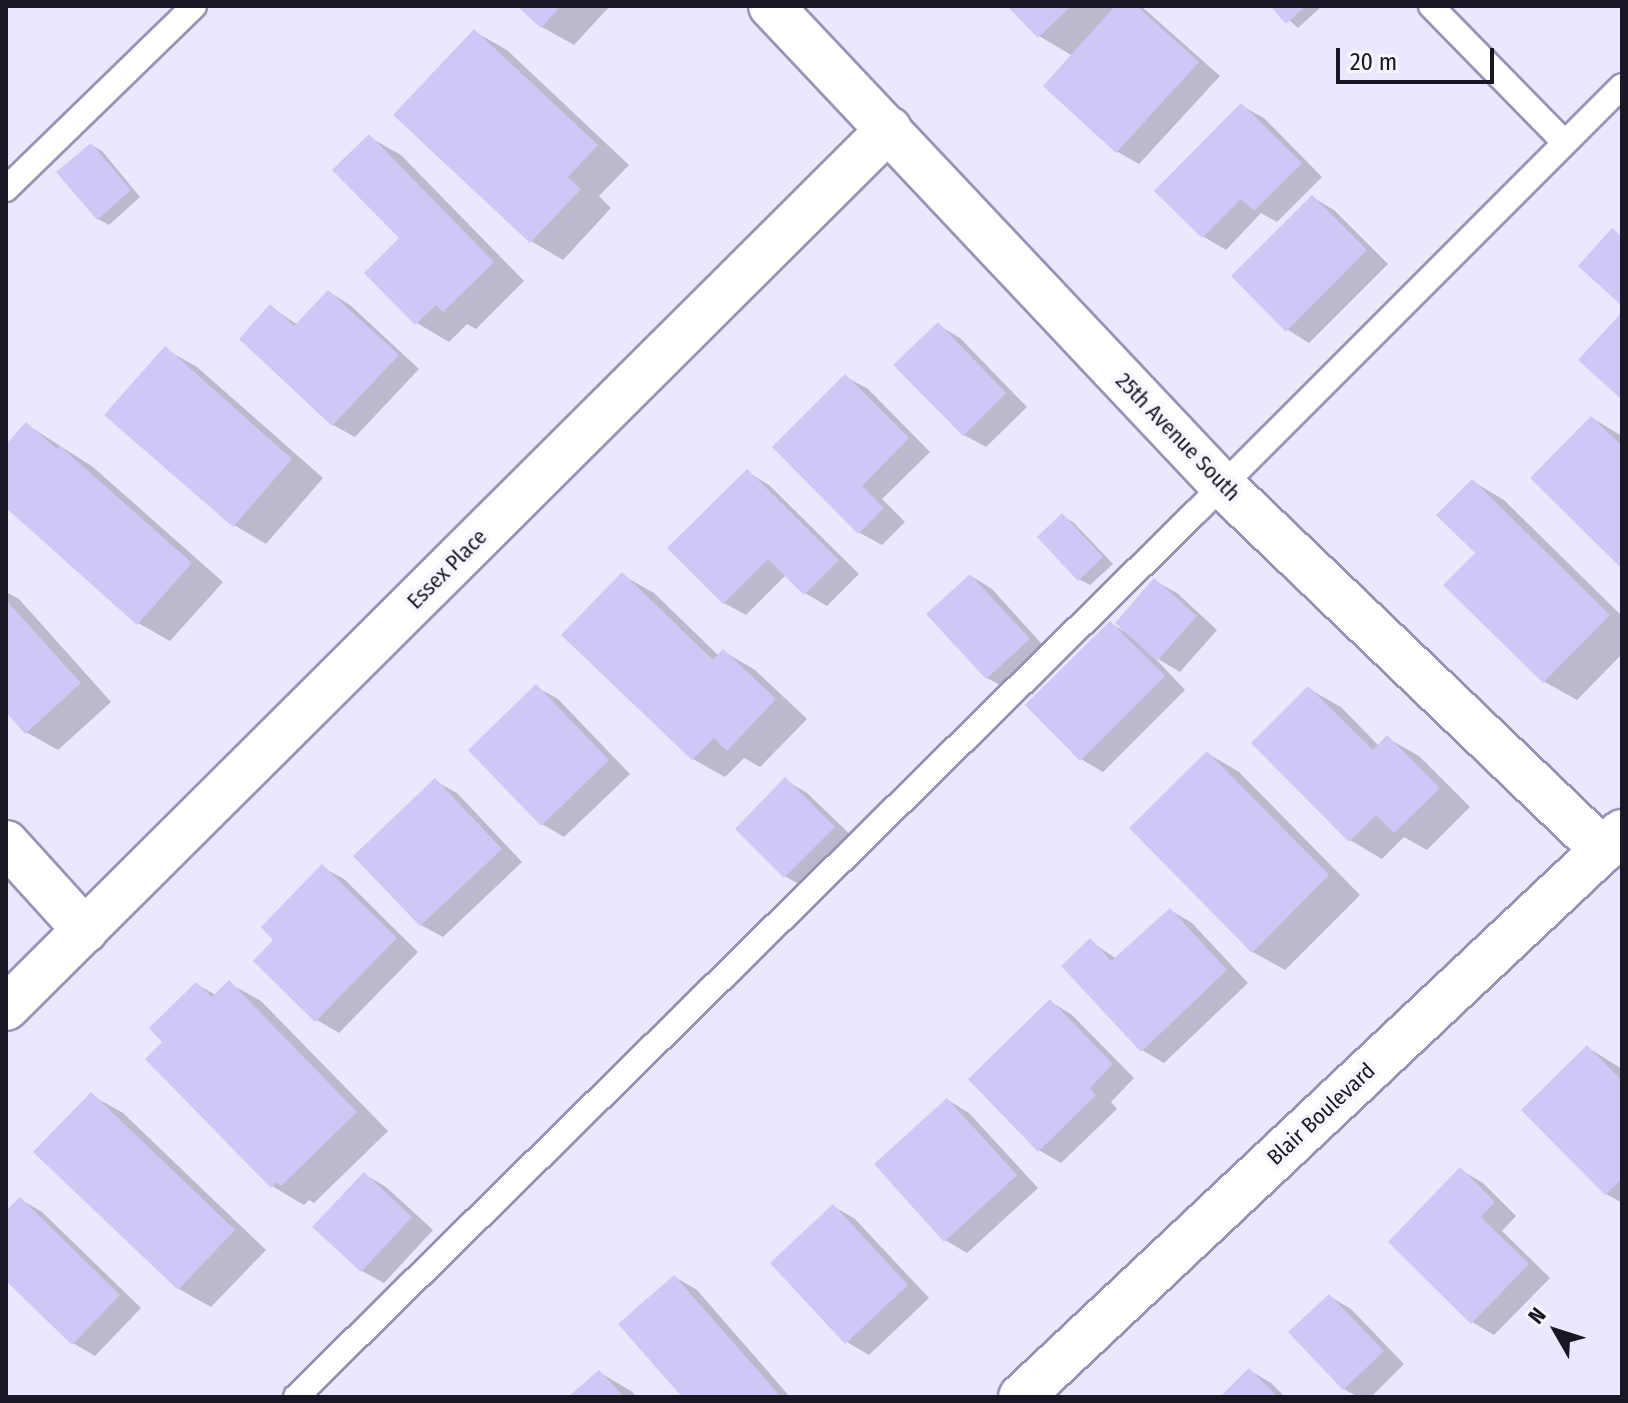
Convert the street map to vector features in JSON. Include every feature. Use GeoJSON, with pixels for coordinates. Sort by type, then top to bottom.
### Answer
{"type":"FeatureCollection","features":[{"type":"Feature","properties":{"kind":"street","name":"25th Avenue South"},"geometry":{"type":"LineString","coordinates":[[771,6],[1222,485],[1612,841]]}},
{"type":"Feature","properties":{"kind":"street","name":"Essex Place"},"geometry":{"type":"LineString","coordinates":[[6,1008],[889,129]]}},
{"type":"Feature","properties":{"kind":"street","name":"Blair Boulevard"},"geometry":{"type":"LineString","coordinates":[[1021,1397],[1612,841]]}},
{"type":"Feature","properties":{"kind":"street"},"geometry":{"type":"LineString","coordinates":[[6,843],[85,930]]}},
{"type":"Feature","properties":{"kind":"lane"},"geometry":{"type":"LineString","coordinates":[[6,189],[194,6]]}},
{"type":"Feature","properties":{"kind":"lane"},"geometry":{"type":"LineString","coordinates":[[1431,6],[1564,142]]}},
{"type":"Feature","properties":{"kind":"lane"},"geometry":{"type":"LineString","coordinates":[[296,1397],[1222,485],[1622,86]]}},
{"type":"Feature","properties":{"kind":"building"},"geometry":{"type":"Polygon","coordinates":[[[517,6],[561,6],[541,28],[517,6]]]}},
{"type":"Feature","properties":{"kind":"building"},"geometry":{"type":"Polygon","coordinates":[[[1007,6],[1071,6],[1038,38],[1007,6]]]}},
{"type":"Feature","properties":{"kind":"building"},"geometry":{"type":"Polygon","coordinates":[[[1115,6],[1137,6],[1199,62],[1116,153],[1043,86],[1115,6]]]}},
{"type":"Feature","properties":{"kind":"building"},"geometry":{"type":"Polygon","coordinates":[[[1270,6],[1306,6],[1286,24],[1270,6]]]}},
{"type":"Feature","properties":{"kind":"building"},"geometry":{"type":"Polygon","coordinates":[[[474,29],[598,145],[568,177],[581,189],[530,243],[393,115],[474,29]]]}},
{"type":"Feature","properties":{"kind":"building"},"geometry":{"type":"Polygon","coordinates":[[[1241,103],[1302,163],[1254,211],[1241,199],[1202,238],[1154,191],[1241,103]]]}},
{"type":"Feature","properties":{"kind":"building"},"geometry":{"type":"Polygon","coordinates":[[[369,134],[494,262],[443,312],[436,305],[415,325],[364,273],[399,238],[332,170],[369,134]]]}},
{"type":"Feature","properties":{"kind":"building"},"geometry":{"type":"Polygon","coordinates":[[[91,143],[131,190],[97,220],[56,172],[91,143]]]}},
{"type":"Feature","properties":{"kind":"building"},"geometry":{"type":"Polygon","coordinates":[[[1312,195],[1367,250],[1286,332],[1231,276],[1312,195]]]}},
{"type":"Feature","properties":{"kind":"building"},"geometry":{"type":"Polygon","coordinates":[[[1612,228],[1622,237],[1622,306],[1578,266],[1612,228]]]}},
{"type":"Feature","properties":{"kind":"building"},"geometry":{"type":"Polygon","coordinates":[[[328,290],[399,355],[332,426],[239,339],[270,304],[294,326],[328,290]]]}},
{"type":"Feature","properties":{"kind":"building"},"geometry":{"type":"Polygon","coordinates":[[[1622,312],[1622,400],[1578,360],[1622,312]]]}},
{"type":"Feature","properties":{"kind":"building"},"geometry":{"type":"Polygon","coordinates":[[[938,322],[1006,393],[963,436],[893,365],[938,322]]]}},
{"type":"Feature","properties":{"kind":"building"},"geometry":{"type":"Polygon","coordinates":[[[165,346],[292,459],[233,527],[104,415],[165,346]]]}},
{"type":"Feature","properties":{"kind":"building"},"geometry":{"type":"Polygon","coordinates":[[[845,374],[909,438],[862,486],[884,508],[858,534],[772,447],[845,374]]]}},
{"type":"Feature","properties":{"kind":"building"},"geometry":{"type":"Polygon","coordinates":[[[1591,416],[1622,446],[1622,569],[1530,478],[1591,416]]]}},
{"type":"Feature","properties":{"kind":"building"},"geometry":{"type":"Polygon","coordinates":[[[26,422],[57,449],[60,446],[192,563],[137,625],[6,508],[6,444],[26,422]]]}},
{"type":"Feature","properties":{"kind":"building"},"geometry":{"type":"Polygon","coordinates":[[[747,469],[839,560],[804,595],[768,559],[723,604],[667,548],[747,469]]]}},
{"type":"Feature","properties":{"kind":"building"},"geometry":{"type":"Polygon","coordinates":[[[1472,479],[1610,615],[1543,683],[1443,585],[1475,553],[1436,515],[1472,479]]]}},
{"type":"Feature","properties":{"kind":"building"},"geometry":{"type":"Polygon","coordinates":[[[1062,513],[1103,557],[1078,581],[1037,537],[1062,513]]]}},
{"type":"Feature","properties":{"kind":"building"},"geometry":{"type":"Polygon","coordinates":[[[622,572],[713,660],[723,649],[776,699],[727,751],[714,738],[692,760],[561,635],[622,572]]]}},
{"type":"Feature","properties":{"kind":"building"},"geometry":{"type":"Polygon","coordinates":[[[970,574],[1030,639],[986,679],[926,614],[970,574]]]}},
{"type":"Feature","properties":{"kind":"building"},"geometry":{"type":"Polygon","coordinates":[[[1154,578],[1197,616],[1157,661],[1115,623],[1154,578]]]}},
{"type":"Feature","properties":{"kind":"building"},"geometry":{"type":"Polygon","coordinates":[[[6,600],[81,683],[25,734],[6,712],[6,600]]]}},
{"type":"Feature","properties":{"kind":"building"},"geometry":{"type":"Polygon","coordinates":[[[1110,621],[1165,676],[1080,761],[1025,705],[1110,621]]]}},
{"type":"Feature","properties":{"kind":"building"},"geometry":{"type":"Polygon","coordinates":[[[536,684],[609,760],[541,826],[468,750],[536,684]]]}},
{"type":"Feature","properties":{"kind":"building"},"geometry":{"type":"Polygon","coordinates":[[[1308,686],[1373,750],[1387,735],[1440,788],[1394,833],[1376,815],[1349,842],[1251,743],[1308,686]]]}},
{"type":"Feature","properties":{"kind":"building"},"geometry":{"type":"Polygon","coordinates":[[[1207,751],[1329,875],[1252,953],[1129,828],[1207,751]]]}},
{"type":"Feature","properties":{"kind":"building"},"geometry":{"type":"Polygon","coordinates":[[[785,777],[835,827],[784,878],[735,829],[785,777]]]}},
{"type":"Feature","properties":{"kind":"building"},"geometry":{"type":"Polygon","coordinates":[[[435,778],[502,849],[420,926],[353,856],[435,778]]]}},
{"type":"Feature","properties":{"kind":"building"},"geometry":{"type":"Polygon","coordinates":[[[322,864],[397,938],[315,1022],[253,961],[273,940],[261,927],[322,864]]]}},
{"type":"Feature","properties":{"kind":"building"},"geometry":{"type":"Polygon","coordinates":[[[1170,908],[1227,970],[1141,1052],[1061,966],[1090,938],[1111,961],[1170,908]]]}},
{"type":"Feature","properties":{"kind":"building"},"geometry":{"type":"Polygon","coordinates":[[[229,980],[357,1112],[281,1186],[277,1182],[271,1188],[145,1059],[162,1042],[149,1028],[196,982],[212,997],[229,980]]]}},
{"type":"Feature","properties":{"kind":"building"},"geometry":{"type":"Polygon","coordinates":[[[1050,999],[1113,1064],[1090,1088],[1096,1095],[1038,1152],[968,1079],[1050,999]]]}},
{"type":"Feature","properties":{"kind":"building"},"geometry":{"type":"Polygon","coordinates":[[[1587,1045],[1622,1081],[1622,1179],[1605,1195],[1521,1110],[1587,1045]]]}},
{"type":"Feature","properties":{"kind":"building"},"geometry":{"type":"Polygon","coordinates":[[[91,1092],[235,1230],[178,1290],[33,1152],[91,1092]]]}},
{"type":"Feature","properties":{"kind":"building"},"geometry":{"type":"Polygon","coordinates":[[[947,1098],[1017,1175],[944,1242],[874,1164],[947,1098]]]}},
{"type":"Feature","properties":{"kind":"building"},"geometry":{"type":"Polygon","coordinates":[[[1460,1167],[1495,1202],[1481,1217],[1529,1264],[1471,1324],[1388,1242],[1460,1167]]]}},
{"type":"Feature","properties":{"kind":"building"},"geometry":{"type":"Polygon","coordinates":[[[364,1172],[412,1217],[361,1272],[312,1227],[364,1172]]]}},
{"type":"Feature","properties":{"kind":"building"},"geometry":{"type":"Polygon","coordinates":[[[20,1197],[120,1295],[72,1345],[6,1281],[6,1211],[20,1197]]]}},
{"type":"Feature","properties":{"kind":"building"},"geometry":{"type":"Polygon","coordinates":[[[833,1204],[908,1285],[845,1344],[770,1263],[833,1204]]]}},
{"type":"Feature","properties":{"kind":"building"},"geometry":{"type":"Polygon","coordinates":[[[674,1275],[781,1397],[682,1397],[618,1324],[674,1275]]]}},
{"type":"Feature","properties":{"kind":"building"},"geometry":{"type":"Polygon","coordinates":[[[1329,1294],[1384,1351],[1343,1390],[1288,1332],[1329,1294]]]}},
{"type":"Feature","properties":{"kind":"building"},"geometry":{"type":"Polygon","coordinates":[[[1249,1368],[1278,1397],[1220,1397],[1249,1368]]]}},
{"type":"Feature","properties":{"kind":"building"},"geometry":{"type":"Polygon","coordinates":[[[599,1370],[624,1397],[568,1397],[599,1370]]]}}]}
